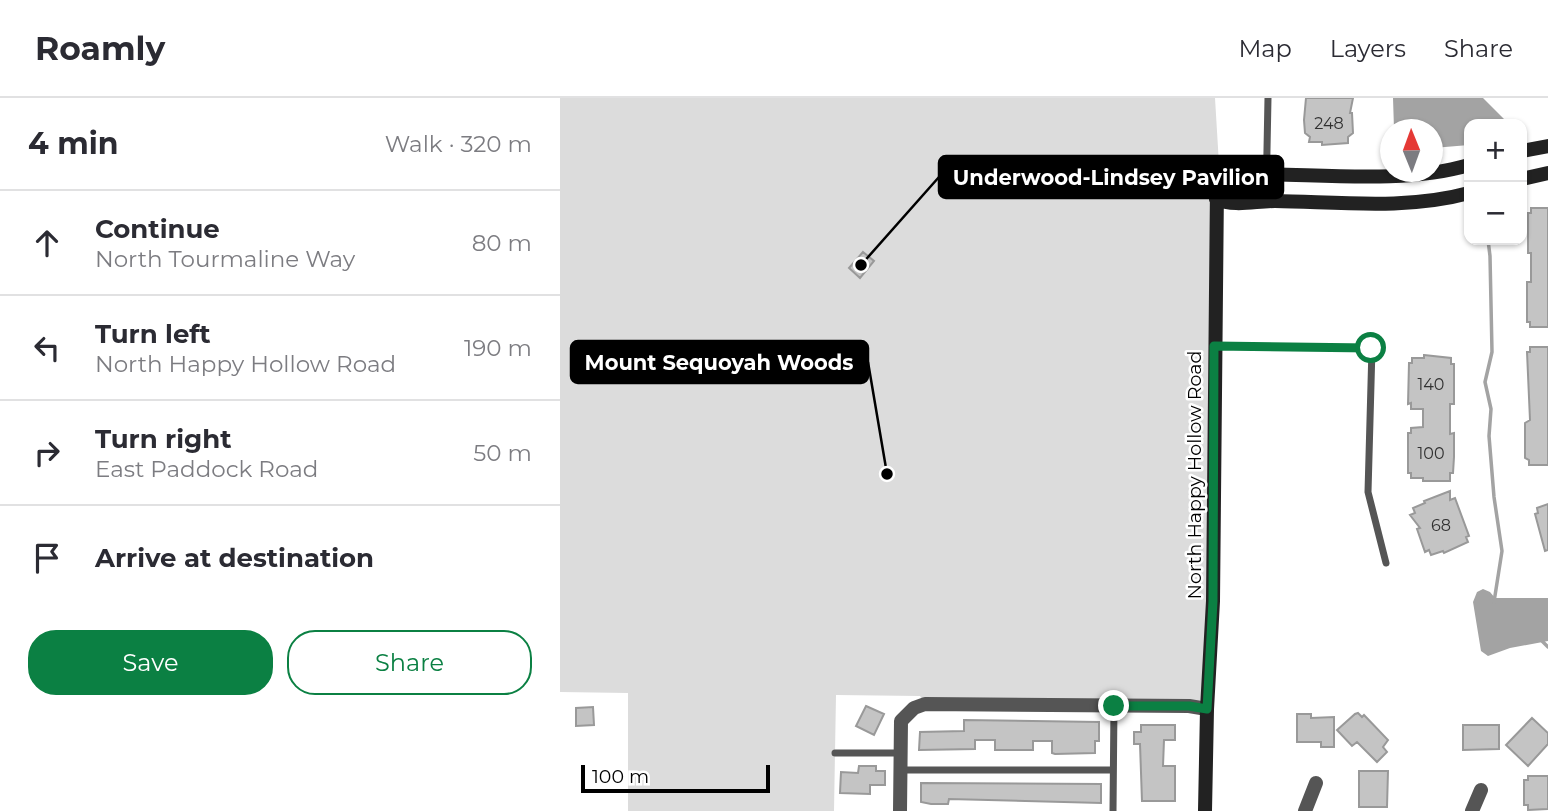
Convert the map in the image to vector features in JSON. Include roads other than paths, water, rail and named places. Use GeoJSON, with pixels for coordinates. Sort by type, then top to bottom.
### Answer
{"type":"FeatureCollection","features":[{"type":"Feature","properties":{"kind":"street"},"geometry":{"type":"LineString","coordinates":[[1527,150],[1548,146]]}},
{"type":"Feature","properties":{"kind":"street"},"geometry":{"type":"LineString","coordinates":[[1443,172],[1464,167]]}},
{"type":"Feature","properties":{"kind":"street"},"geometry":{"type":"LineString","coordinates":[[1527,178],[1548,173]]}},
{"type":"Feature","properties":{"kind":"street"},"geometry":{"type":"LineString","coordinates":[[1380,175],[1242,174],[1220,181],[1216,200],[1229,204],[1266,201],[1417,202],[1464,194]]}},
{"type":"Feature","properties":{"kind":"street"},"geometry":{"type":"LineString","coordinates":[[1416,182],[1417,202]]}},
{"type":"Feature","properties":{"kind":"street","name":"North Happy Hollow Road"},"geometry":{"type":"LineString","coordinates":[[1205,811],[1213,601],[1216,200]]}},
{"type":"Feature","properties":{"kind":"street"},"geometry":{"type":"LineString","coordinates":[[900,811],[901,722],[925,704],[1189,706],[1207,709]]}},
{"type":"Feature","properties":{"kind":"street"},"geometry":{"type":"LineString","coordinates":[[1305,811],[1316,783]]}},
{"type":"Feature","properties":{"kind":"street"},"geometry":{"type":"LineString","coordinates":[[1472,811],[1481,790]]}},
{"type":"Feature","properties":{"kind":"lane"},"geometry":{"type":"LineString","coordinates":[[1266,201],[1268,98]]}},
{"type":"Feature","properties":{"kind":"lane"},"geometry":{"type":"LineString","coordinates":[[1214,346],[1371,348],[1368,492],[1386,563]]}},
{"type":"Feature","properties":{"kind":"lane"},"geometry":{"type":"LineString","coordinates":[[1113,811],[1114,706]]}},
{"type":"Feature","properties":{"kind":"lane"},"geometry":{"type":"LineString","coordinates":[[835,753],[900,753]]}},
{"type":"Feature","properties":{"kind":"lane"},"geometry":{"type":"LineString","coordinates":[[900,770],[1113,770]]}},
{"type":"Feature","properties":{"kind":"waterway"},"geometry":{"type":"LineString","coordinates":[[1489,245],[1492,352],[1485,382],[1491,409],[1489,436],[1502,551],[1494,602]]}},
{"type":"Feature","properties":{"kind":"waterway"},"geometry":{"type":"LineString","coordinates":[[1542,641],[1548,647]]}},
{"type":"Feature","properties":{"kind":"place","name":"Underwood-Lindsey Pavilion"},"geometry":{"type":"Point","coordinates":[861,265]}},
{"type":"Feature","properties":{"kind":"place","name":"Mount Sequoyah Woods"},"geometry":{"type":"Point","coordinates":[887,474]}}]}
